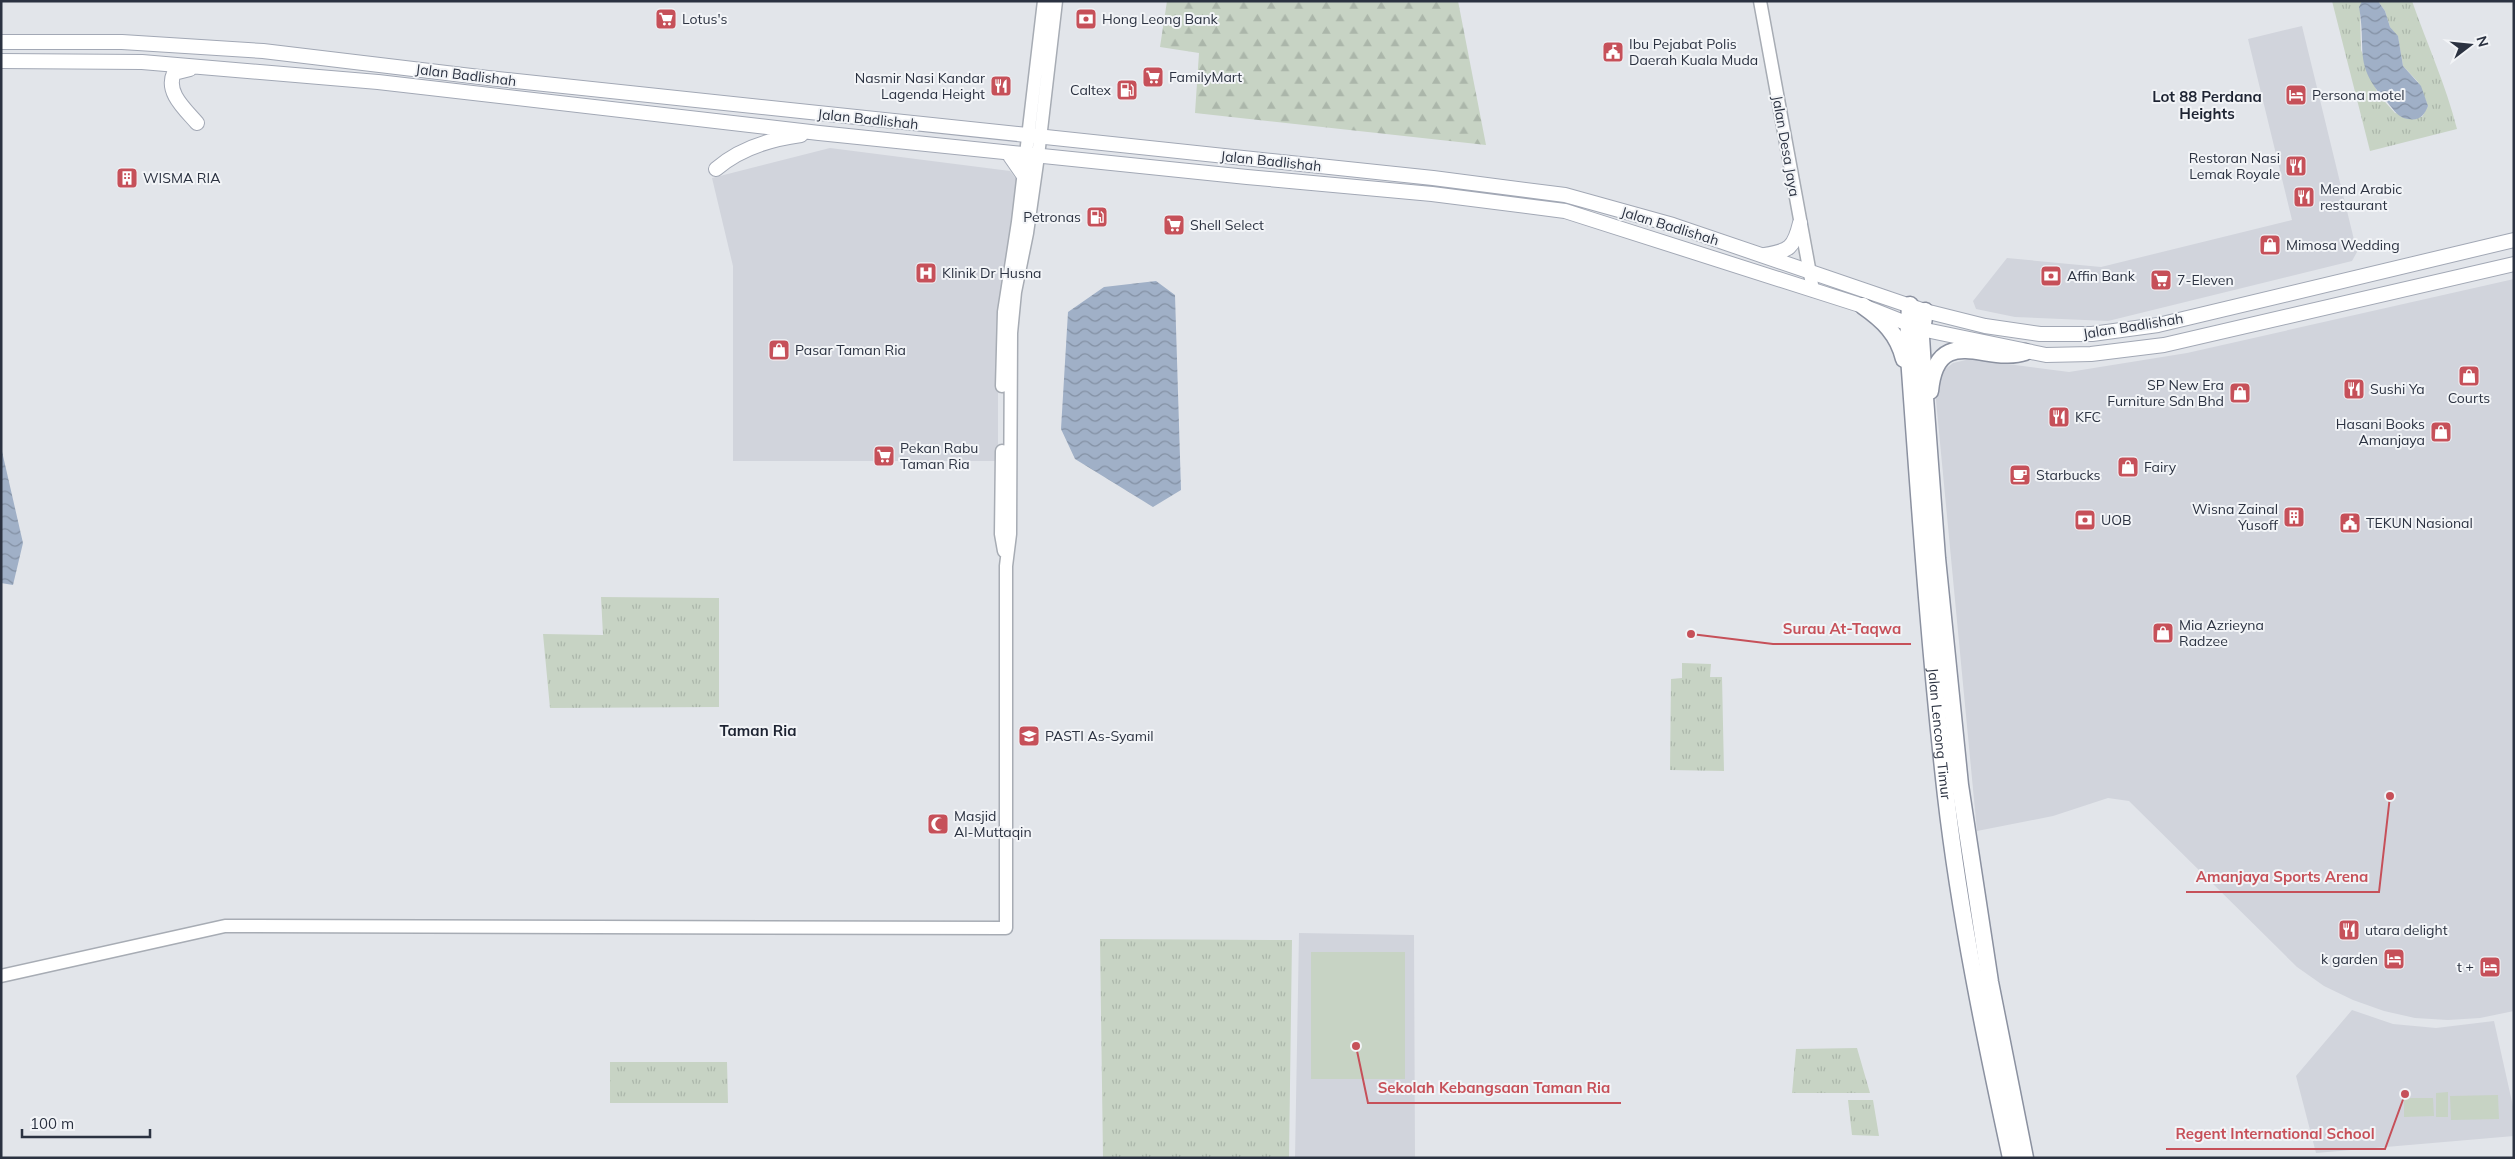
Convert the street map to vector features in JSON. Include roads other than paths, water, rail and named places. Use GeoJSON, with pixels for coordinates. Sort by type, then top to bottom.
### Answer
{"type":"FeatureCollection","features":[{"type":"Feature","properties":{"kind":"highway","name":"Jalan Lencong Timur"},"geometry":{"type":"LineString","coordinates":[[1910,305],[1914,326],[1921,428],[1967,836],[1990,982],[2025,1158]]}},
{"type":"Feature","properties":{"kind":"highway"},"geometry":{"type":"LineString","coordinates":[[1863,306],[1889,328],[1900,345],[1921,428]]}},
{"type":"Feature","properties":{"kind":"highway","name":"Jalan Lencong Timur"},"geometry":{"type":"LineString","coordinates":[[1914,326],[1925,311]]}},
{"type":"Feature","properties":{"kind":"highway"},"geometry":{"type":"LineString","coordinates":[[1921,428],[1931,377],[1935,368],[1946,356],[1964,350],[2017,355],[2025,352]]}},
{"type":"Feature","properties":{"kind":"highway","name":"Jalan Lencong Timur"},"geometry":{"type":"LineString","coordinates":[[1921,428],[1925,575],[1947,800],[1984,1027],[2010,1158]]}},
{"type":"Feature","properties":{"kind":"main road","name":"Jalan Badlishah"},"geometry":{"type":"LineString","coordinates":[[1,42],[112,42],[263,51],[498,79],[1433,178],[1565,195],[1673,225],[1925,311],[1985,326],[2040,334],[2077,335],[2119,331],[2180,320],[2514,240]]}},
{"type":"Feature","properties":{"kind":"main road","name":"Jalan Badlishah"},"geometry":{"type":"LineString","coordinates":[[1,61],[108,61],[221,68],[378,82],[819,133],[1432,194],[1565,211],[1863,306],[1914,326],[2025,352],[2084,355],[2164,346],[2514,264]]}},
{"type":"Feature","properties":{"kind":"main road"},"geometry":{"type":"LineString","coordinates":[[197,123],[172,90],[171,83],[174,73],[179,70],[221,68]]}},
{"type":"Feature","properties":{"kind":"main road"},"geometry":{"type":"LineString","coordinates":[[716,169],[737,154],[755,146],[792,136],[819,133]]}},
{"type":"Feature","properties":{"kind":"main road"},"geometry":{"type":"LineString","coordinates":[[1008,152],[1024,176]]}},
{"type":"Feature","properties":{"kind":"main road"},"geometry":{"type":"LineString","coordinates":[[1764,256],[1788,249],[1797,238],[1800,223]]}},
{"type":"Feature","properties":{"kind":"street"},"geometry":{"type":"LineString","coordinates":[[1,976],[225,926],[1006,928],[1006,566],[1010,534],[1011,333],[1016,292],[1027,233],[1044,1]]}},
{"type":"Feature","properties":{"kind":"street"},"geometry":{"type":"LineString","coordinates":[[1034,137],[1056,1]]}},
{"type":"Feature","properties":{"kind":"street","name":"Jalan Desa Jaya"},"geometry":{"type":"LineString","coordinates":[[1760,1],[1813,290]]}},
{"type":"Feature","properties":{"kind":"street"},"geometry":{"type":"LineString","coordinates":[[1006,566],[1001,534],[1002,331],[1024,176],[1032,155]]}},
{"type":"Feature","properties":{"kind":"water"},"geometry":{"type":"Polygon","coordinates":[[[2362,1],[2378,1],[2385,11],[2390,27],[2398,36],[2403,66],[2421,86],[2428,106],[2425,113],[2418,118],[2408,119],[2394,111],[2369,78],[2363,57],[2359,7],[2362,1]]]}},
{"type":"Feature","properties":{"kind":"water"},"geometry":{"type":"Polygon","coordinates":[[[1156,281],[1175,295],[1181,490],[1153,507],[1075,459],[1061,429],[1068,312],[1104,287],[1156,281]]]}},
{"type":"Feature","properties":{"kind":"water"},"geometry":{"type":"Polygon","coordinates":[[[1,447],[23,543],[13,585],[1,583],[1,447]]]}},
{"type":"Feature","properties":{"kind":"place","name":"Lotus's"},"geometry":{"type":"Point","coordinates":[666,19]}},
{"type":"Feature","properties":{"kind":"place","name":"Hong Leong Bank"},"geometry":{"type":"Point","coordinates":[1086,19]}},
{"type":"Feature","properties":{"kind":"place","name":"Ibu Pejabat Polis Daerah Kuala Muda"},"geometry":{"type":"Point","coordinates":[1613,52]}},
{"type":"Feature","properties":{"kind":"place","name":"FamilyMart"},"geometry":{"type":"Point","coordinates":[1153,77]}},
{"type":"Feature","properties":{"kind":"place","name":"Nasmir Nasi Kandar Lagenda Height"},"geometry":{"type":"Point","coordinates":[1001,86]}},
{"type":"Feature","properties":{"kind":"place","name":"Caltex"},"geometry":{"type":"Point","coordinates":[1127,90]}},
{"type":"Feature","properties":{"kind":"place","name":"Persona motel"},"geometry":{"type":"Point","coordinates":[2296,95]}},
{"type":"Feature","properties":{"kind":"place","name":"Restoran Nasi Lemak Royale"},"geometry":{"type":"Point","coordinates":[2296,166]}},
{"type":"Feature","properties":{"kind":"place","name":"WISMA RIA"},"geometry":{"type":"Point","coordinates":[127,178]}},
{"type":"Feature","properties":{"kind":"place","name":"Mend Arabic restaurant"},"geometry":{"type":"Point","coordinates":[2304,197]}},
{"type":"Feature","properties":{"kind":"place","name":"Petronas"},"geometry":{"type":"Point","coordinates":[1097,217]}},
{"type":"Feature","properties":{"kind":"place","name":"Shell Select"},"geometry":{"type":"Point","coordinates":[1174,225]}},
{"type":"Feature","properties":{"kind":"place","name":"Mimosa Wedding"},"geometry":{"type":"Point","coordinates":[2270,245]}},
{"type":"Feature","properties":{"kind":"place","name":"Klinik Dr Husna"},"geometry":{"type":"Point","coordinates":[926,273]}},
{"type":"Feature","properties":{"kind":"place","name":"Affin Bank"},"geometry":{"type":"Point","coordinates":[2051,276]}},
{"type":"Feature","properties":{"kind":"place","name":"7-Eleven"},"geometry":{"type":"Point","coordinates":[2161,280]}},
{"type":"Feature","properties":{"kind":"place","name":"Pasar Taman Ria"},"geometry":{"type":"Point","coordinates":[779,350]}},
{"type":"Feature","properties":{"kind":"place","name":"Courts"},"geometry":{"type":"Point","coordinates":[2469,376]}},
{"type":"Feature","properties":{"kind":"place","name":"Sushi Ya"},"geometry":{"type":"Point","coordinates":[2354,389]}},
{"type":"Feature","properties":{"kind":"place","name":"SP New Era Furniture Sdn Bhd"},"geometry":{"type":"Point","coordinates":[2240,393]}},
{"type":"Feature","properties":{"kind":"place","name":"KFC"},"geometry":{"type":"Point","coordinates":[2059,417]}},
{"type":"Feature","properties":{"kind":"place","name":"Hasani Books Amanjaya"},"geometry":{"type":"Point","coordinates":[2441,432]}},
{"type":"Feature","properties":{"kind":"place","name":"Pekan Rabu Taman Ria"},"geometry":{"type":"Point","coordinates":[884,456]}},
{"type":"Feature","properties":{"kind":"place","name":"Fairy"},"geometry":{"type":"Point","coordinates":[2128,467]}},
{"type":"Feature","properties":{"kind":"place","name":"Starbucks"},"geometry":{"type":"Point","coordinates":[2020,475]}},
{"type":"Feature","properties":{"kind":"place","name":"Wisna Zainal Yusoff"},"geometry":{"type":"Point","coordinates":[2294,517]}},
{"type":"Feature","properties":{"kind":"place","name":"UOB"},"geometry":{"type":"Point","coordinates":[2085,520]}},
{"type":"Feature","properties":{"kind":"place","name":"TEKUN Nasional"},"geometry":{"type":"Point","coordinates":[2350,523]}},
{"type":"Feature","properties":{"kind":"place","name":"Mia Azrieyna Radzee"},"geometry":{"type":"Point","coordinates":[2163,633]}},
{"type":"Feature","properties":{"kind":"place","name":"Surau At-Taqwa"},"geometry":{"type":"Point","coordinates":[1691,634]}},
{"type":"Feature","properties":{"kind":"place","name":"PASTI As-Syamil"},"geometry":{"type":"Point","coordinates":[1029,736]}},
{"type":"Feature","properties":{"kind":"place","name":"Amanjaya Sports Arena"},"geometry":{"type":"Point","coordinates":[2390,796]}},
{"type":"Feature","properties":{"kind":"place","name":"Masjid Al-Muttaqin"},"geometry":{"type":"Point","coordinates":[938,824]}},
{"type":"Feature","properties":{"kind":"place","name":"utara delight"},"geometry":{"type":"Point","coordinates":[2349,930]}},
{"type":"Feature","properties":{"kind":"place","name":"k garden"},"geometry":{"type":"Point","coordinates":[2394,959]}},
{"type":"Feature","properties":{"kind":"place","name":"t +"},"geometry":{"type":"Point","coordinates":[2490,967]}},
{"type":"Feature","properties":{"kind":"place","name":"Sekolah Kebangsaan Taman Ria"},"geometry":{"type":"Point","coordinates":[1356,1046]}},
{"type":"Feature","properties":{"kind":"place","name":"Regent International School"},"geometry":{"type":"Point","coordinates":[2405,1094]}},
{"type":"Feature","properties":{"kind":"district","name":"Lot 88 Perdana Heights"},"geometry":{"type":"Point","coordinates":[2207,106]}},
{"type":"Feature","properties":{"kind":"district","name":"Taman Ria"},"geometry":{"type":"Point","coordinates":[758,731]}}]}
